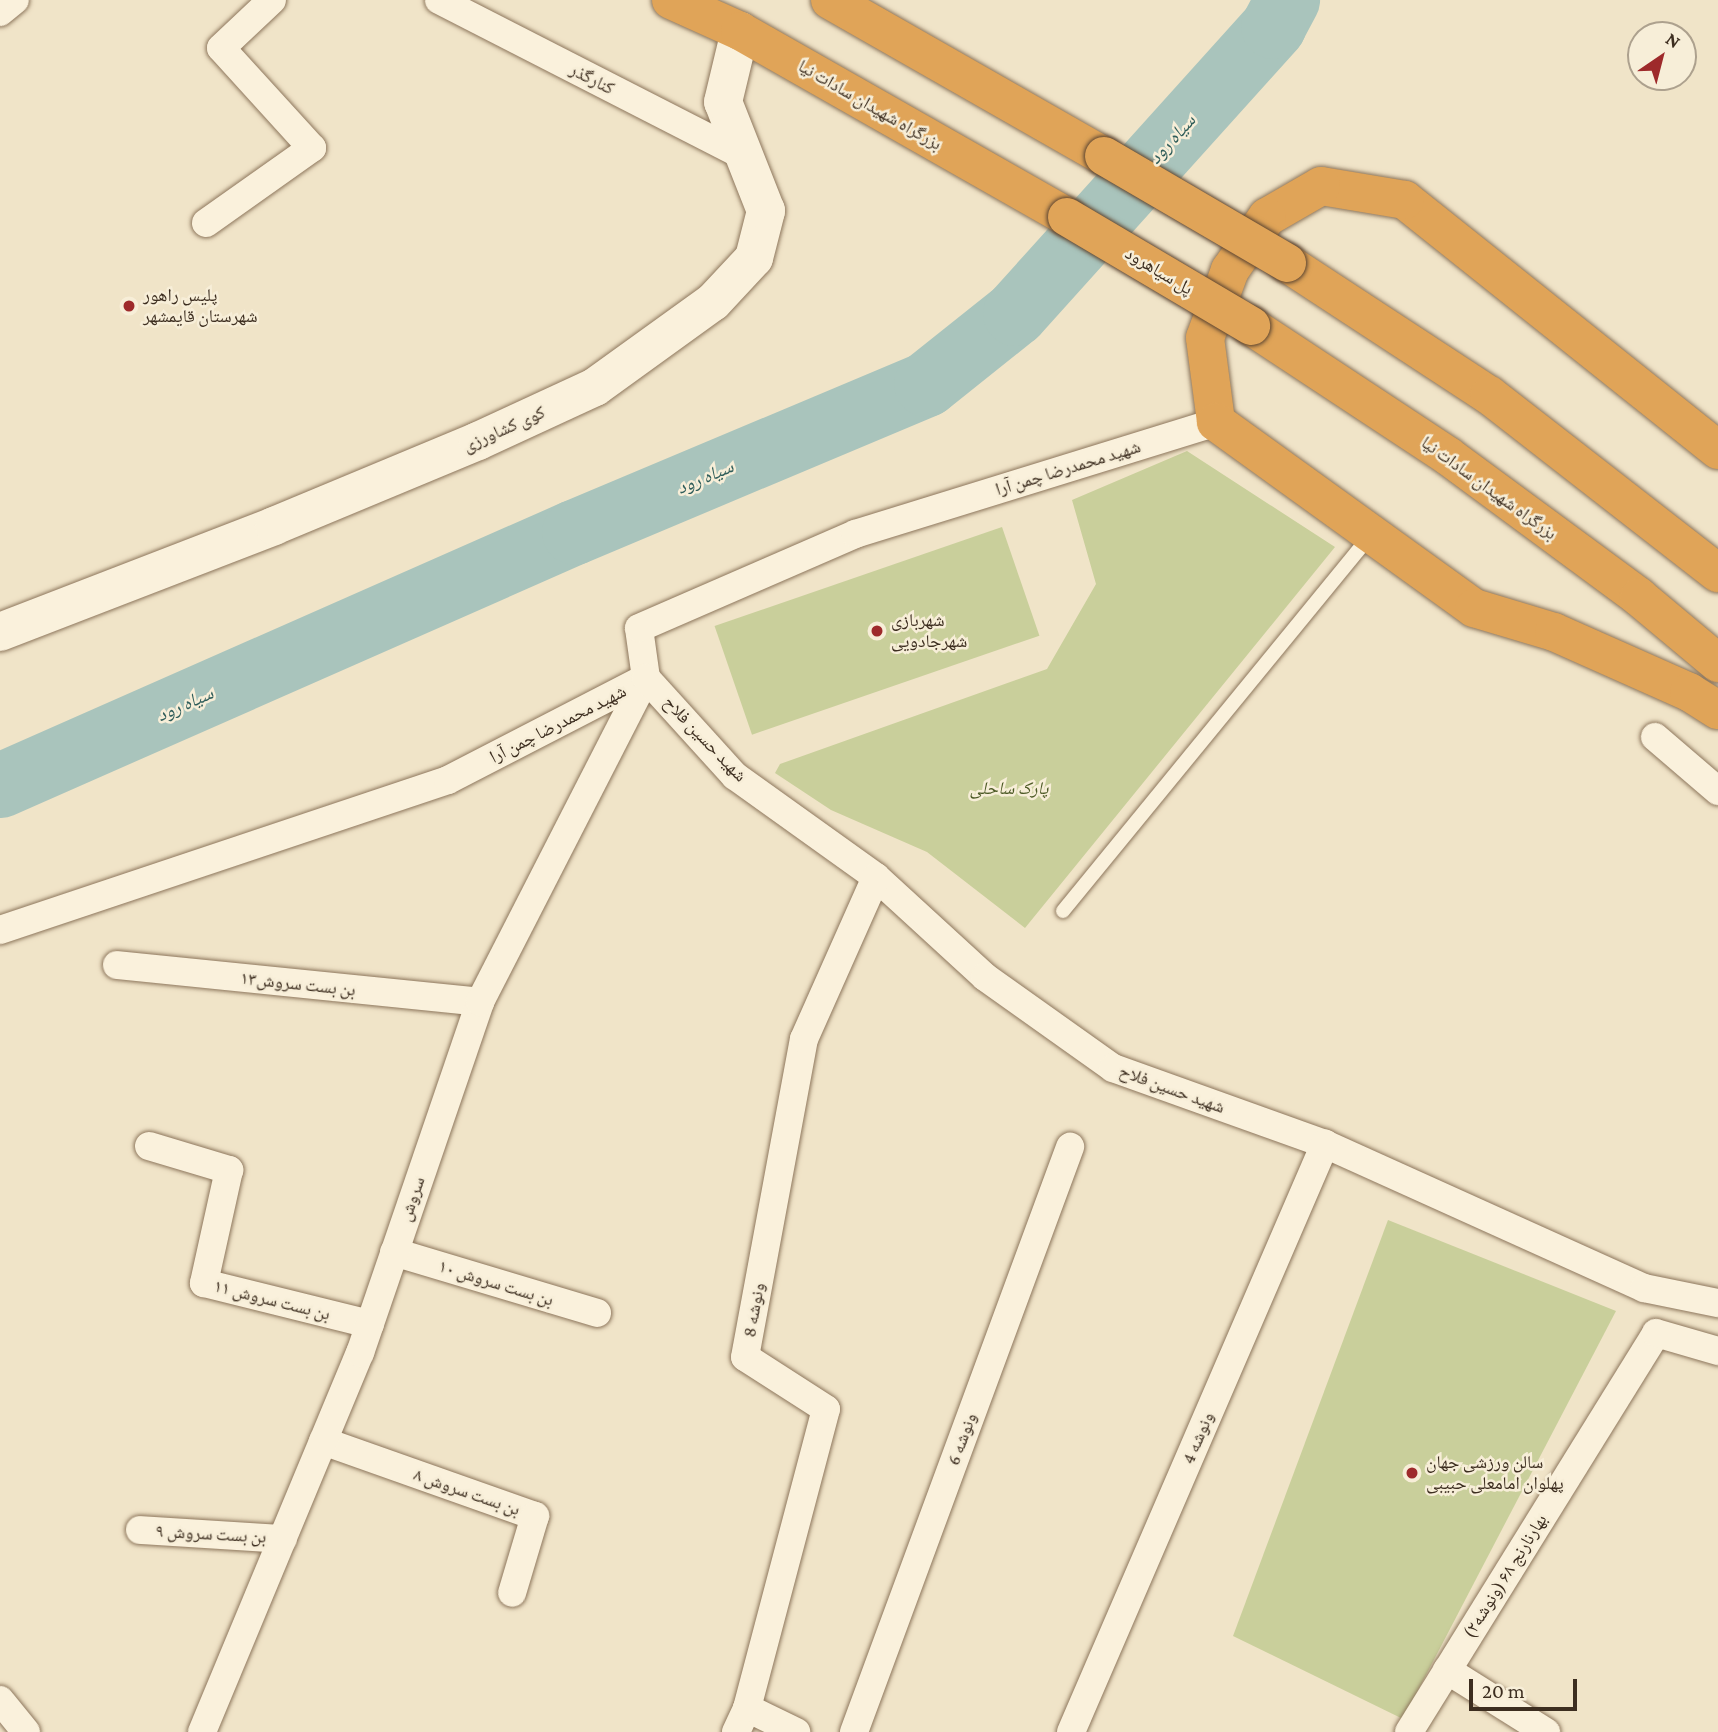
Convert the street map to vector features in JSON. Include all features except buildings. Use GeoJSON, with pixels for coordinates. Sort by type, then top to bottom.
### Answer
{"type":"FeatureCollection","features":[{"type":"Feature","properties":{"kind":"highway","name":"بزرگراه شهیدان سادات نیا"},"geometry":{"type":"LineString","coordinates":[[671,0],[740,32],[1067,216]]}},
{"type":"Feature","properties":{"kind":"highway"},"geometry":{"type":"LineString","coordinates":[[830,0],[1287,264],[1489,396],[1718,573]]}},
{"type":"Feature","properties":{"kind":"highway"},"geometry":{"type":"LineString","coordinates":[[1718,450],[1405,200],[1321,186],[1267,217],[1230,270],[1205,338],[1216,422],[1474,608],[1554,632],[1689,692],[1718,710]]}},
{"type":"Feature","properties":{"kind":"highway","name":"پل سیاهرود"},"geometry":{"type":"LineString","coordinates":[[1067,216],[1251,326]]}},
{"type":"Feature","properties":{"kind":"highway","name":"بزرگراه شهیدان سادات نیا"},"geometry":{"type":"LineString","coordinates":[[1251,326],[1448,456],[1639,597],[1718,663]]}},
{"type":"Feature","properties":{"kind":"street"},"geometry":{"type":"LineString","coordinates":[[0,12],[15,0]]}},
{"type":"Feature","properties":{"kind":"street"},"geometry":{"type":"LineString","coordinates":[[206,223],[312,148],[221,48],[272,0]]}},
{"type":"Feature","properties":{"kind":"street","name":"کنارگذر"},"geometry":{"type":"LineString","coordinates":[[439,0],[746,157]]}},
{"type":"Feature","properties":{"kind":"street","name":"کوی کشاورزی"},"geometry":{"type":"LineString","coordinates":[[0,632],[326,505],[478,442],[596,387],[713,302],[754,258],[766,211],[723,102],[740,32]]}},
{"type":"Feature","properties":{"kind":"street","name":"شهید محمدرضا چمن آرا"},"geometry":{"type":"LineString","coordinates":[[0,930],[448,780],[646,678],[639,628],[855,534],[1216,422]]}},
{"type":"Feature","properties":{"kind":"street","name":"شهید حسین فلاح"},"geometry":{"type":"LineString","coordinates":[[646,678],[736,776],[876,877],[985,977],[1113,1068],[1325,1144],[1644,1288],[1718,1303]]}},
{"type":"Feature","properties":{"kind":"street","name":"سروش"},"geometry":{"type":"LineString","coordinates":[[202,1732],[370,1324],[480,1002],[646,678]]}},
{"type":"Feature","properties":{"kind":"street"},"geometry":{"type":"LineString","coordinates":[[1654,737],[1718,791]]}},
{"type":"Feature","properties":{"kind":"street","name":"ونوشه 8"},"geometry":{"type":"LineString","coordinates":[[741,1720],[826,1409],[745,1357],[804,1040],[876,877]]}},
{"type":"Feature","properties":{"kind":"street","name":"بن بست سروش۱۳"},"geometry":{"type":"LineString","coordinates":[[117,965],[480,1002]]}},
{"type":"Feature","properties":{"kind":"street","name":"ونوشه 4"},"geometry":{"type":"LineString","coordinates":[[1071,1732],[1325,1144]]}},
{"type":"Feature","properties":{"kind":"street","name":"بن بست سروش ۱۱"},"geometry":{"type":"LineString","coordinates":[[149,1146],[229,1170],[204,1283],[370,1324]]}},
{"type":"Feature","properties":{"kind":"street","name":"ونوشه 6"},"geometry":{"type":"LineString","coordinates":[[854,1732],[1070,1147]]}},
{"type":"Feature","properties":{"kind":"street","name":"بن بست سروش ۱۰"},"geometry":{"type":"LineString","coordinates":[[394,1252],[597,1313]]}},
{"type":"Feature","properties":{"kind":"street","name":"بهارنارنج ۶۸ (ونوشه۲)"},"geometry":{"type":"LineString","coordinates":[[1409,1732],[1656,1333],[1718,1351]]}},
{"type":"Feature","properties":{"kind":"street","name":"بن بست سروش ۸"},"geometry":{"type":"LineString","coordinates":[[323,1441],[535,1516],[512,1593]]}},
{"type":"Feature","properties":{"kind":"street","name":"بن بست سروش ۹"},"geometry":{"type":"LineString","coordinates":[[140,1530],[283,1539]]}},
{"type":"Feature","properties":{"kind":"street"},"geometry":{"type":"LineString","coordinates":[[1447,1670],[1546,1732]]}},
{"type":"Feature","properties":{"kind":"street"},"geometry":{"type":"LineString","coordinates":[[0,1700],[26,1732]]}},
{"type":"Feature","properties":{"kind":"street"},"geometry":{"type":"LineString","coordinates":[[741,1720],[796,1732]]}},
{"type":"Feature","properties":{"kind":"lane"},"geometry":{"type":"LineString","coordinates":[[1063,911],[1372,534]]}},
{"type":"Feature","properties":{"kind":"green space","name":"پارک ساحلی"},"geometry":{"type":"Polygon","coordinates":[[[1187,451],[1335,547],[1025,928],[927,852],[831,810],[775,773],[780,764],[1047,669],[1096,584],[1072,500],[1187,451]]]}},
{"type":"Feature","properties":{"kind":"green space","name":"شهربازی شهرجادویی"},"geometry":{"type":"Polygon","coordinates":[[[1002,527],[1039,636],[752,735],[715,626],[1002,527]]]}},
{"type":"Feature","properties":{"kind":"green space","name":"سالن ورزشی جهان پهلوان امامعلی حبیبی"},"geometry":{"type":"Polygon","coordinates":[[[1388,1220],[1616,1311],[1403,1719],[1233,1636],[1388,1220]]]}},
{"type":"Feature","properties":{"kind":"waterway","name":"سیاه رود"},"geometry":{"type":"LineString","coordinates":[[0,785],[574,532],[926,384],[1015,313],[1273,26],[1287,0]]}},
{"type":"Feature","properties":{"kind":"place","name":"پلیس راهور شهرستان قایمشهر"},"geometry":{"type":"Point","coordinates":[129,306]}},
{"type":"Feature","properties":{"kind":"place","name":"شهربازی شهرجادویی"},"geometry":{"type":"Point","coordinates":[877,631]}},
{"type":"Feature","properties":{"kind":"place","name":"سالن ورزشی جهان پهلوان امامعلی حبیبی"},"geometry":{"type":"Point","coordinates":[1412,1473]}}]}
